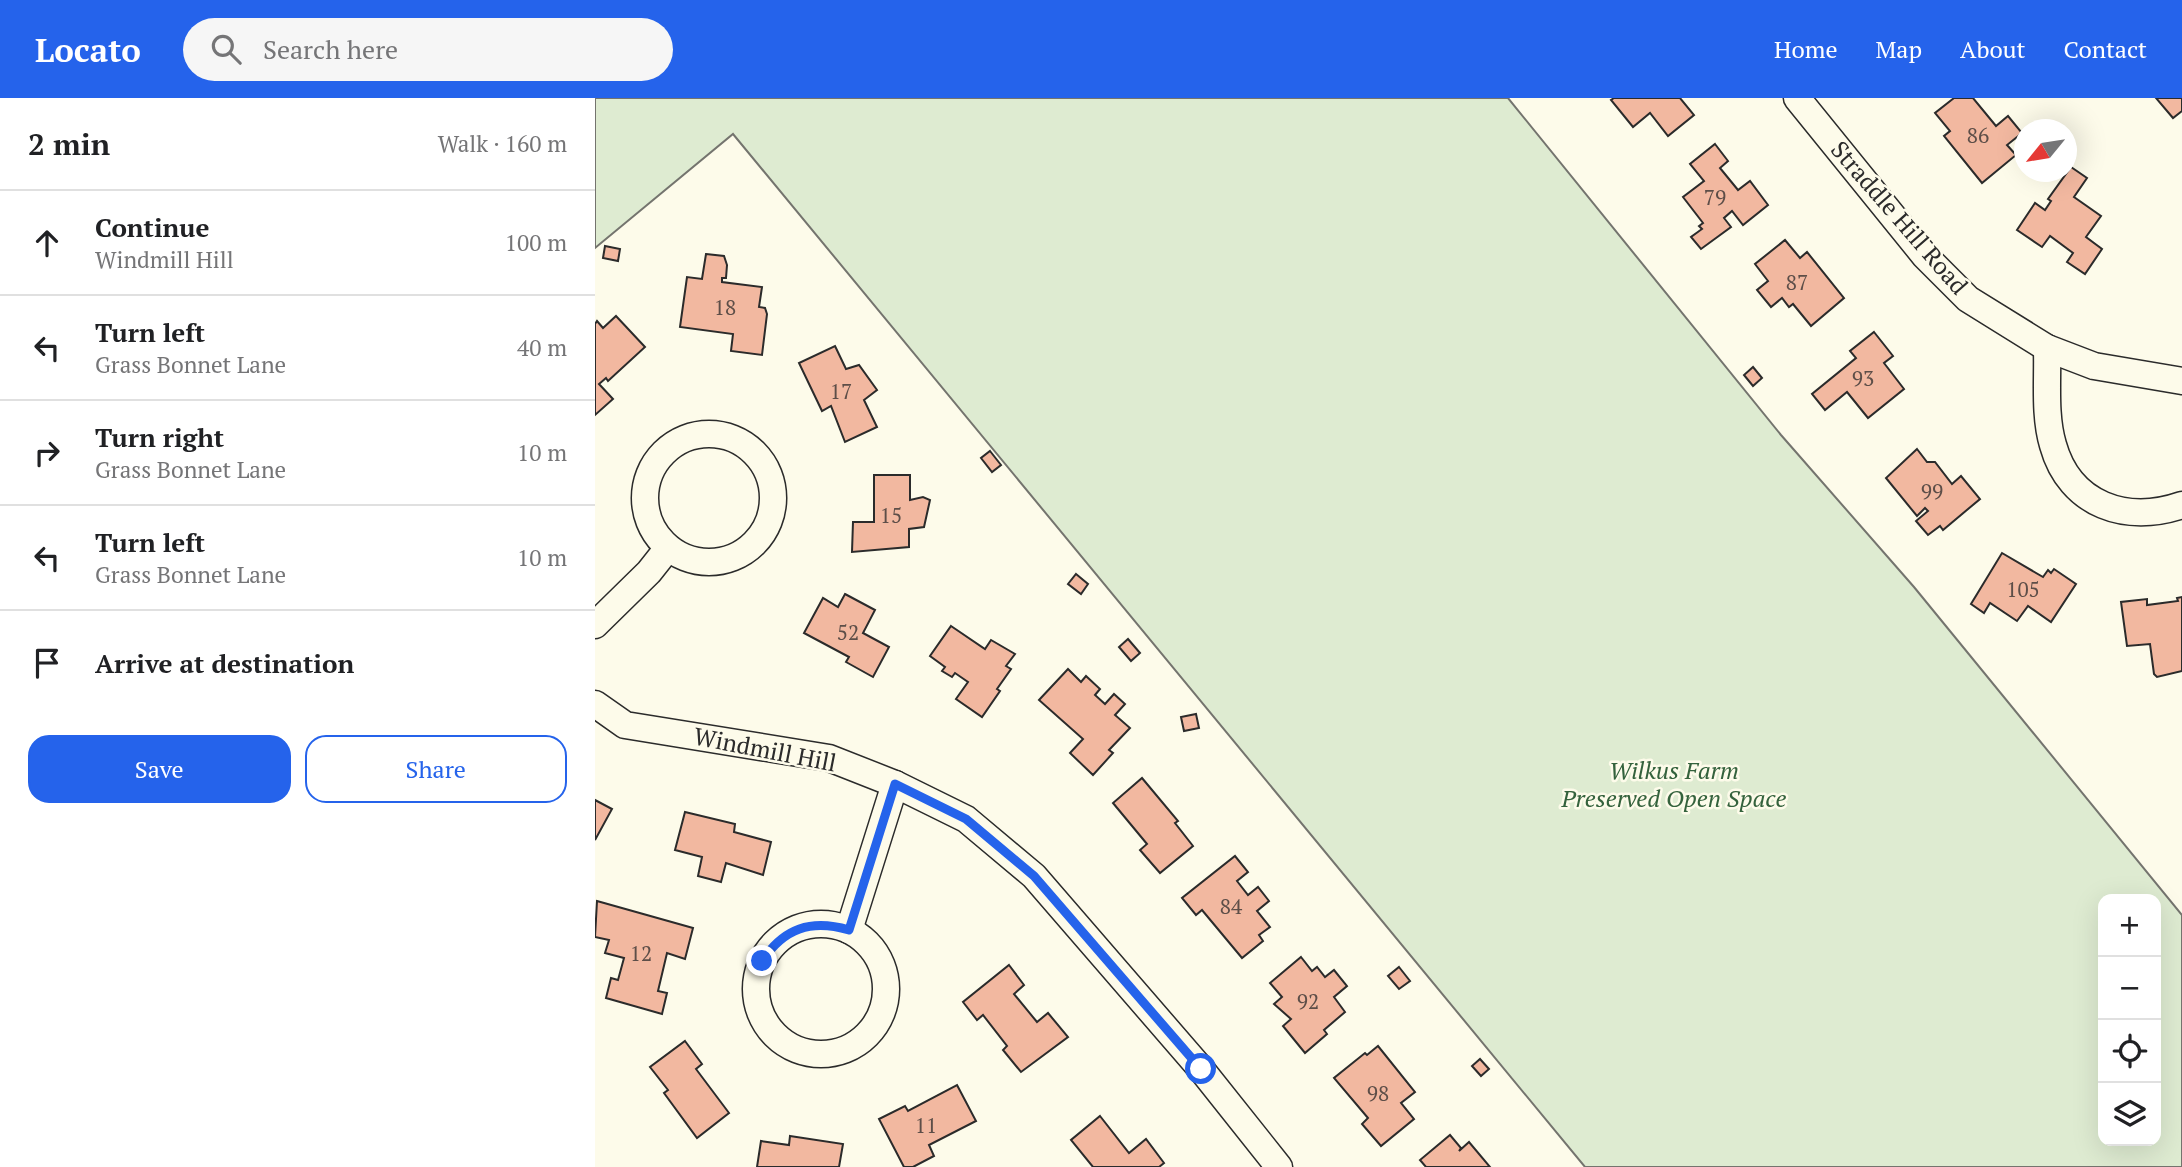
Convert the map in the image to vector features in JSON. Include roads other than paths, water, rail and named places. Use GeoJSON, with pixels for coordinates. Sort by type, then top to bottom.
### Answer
{"type":"FeatureCollection","features":[{"type":"Feature","properties":{"kind":"street","name":"Straddle Hill Road"},"geometry":{"type":"LineString","coordinates":[[1797,98],[1925,256],[1968,299],[2047,348],[2094,366],[2182,381]]}},
{"type":"Feature","properties":{"kind":"street"},"geometry":{"type":"LineString","coordinates":[[2047,348],[2048,407],[2053,445],[2065,474],[2089,498],[2114,511],[2148,514],[2182,505]]}},
{"type":"Feature","properties":{"kind":"street"},"geometry":{"type":"LineString","coordinates":[[693,435],[723,436],[750,449],[764,464],[772,493],[769,522],[758,540],[743,553],[725,561],[695,560],[668,548],[654,533],[646,514],[644,494],[649,474],[659,456],[675,443],[693,435]]}},
{"type":"Feature","properties":{"kind":"street"},"geometry":{"type":"LineString","coordinates":[[595,625],[649,572],[668,548]]}},
{"type":"Feature","properties":{"kind":"street","name":"Windmill Hill"},"geometry":{"type":"LineString","coordinates":[[595,704],[625,725],[829,758],[895,784],[966,819],[1034,876],[1201,1069],[1279,1167]]}},
{"type":"Feature","properties":{"kind":"street"},"geometry":{"type":"LineString","coordinates":[[849,930],[895,784]]}},
{"type":"Feature","properties":{"kind":"street"},"geometry":{"type":"LineString","coordinates":[[829,924],[849,930],[867,943],[880,961],[884,1006],[874,1026],[858,1042],[838,1052],[816,1054],[794,1048],[777,1037],[764,1021],[756,991],[762,961],[773,944],[799,928],[829,924]]}},
{"type":"Feature","properties":{"kind":"park label","name":"Wilkus Farm Preserved Open Space"},"geometry":{"type":"Point","coordinates":[1674,785]}}]}
